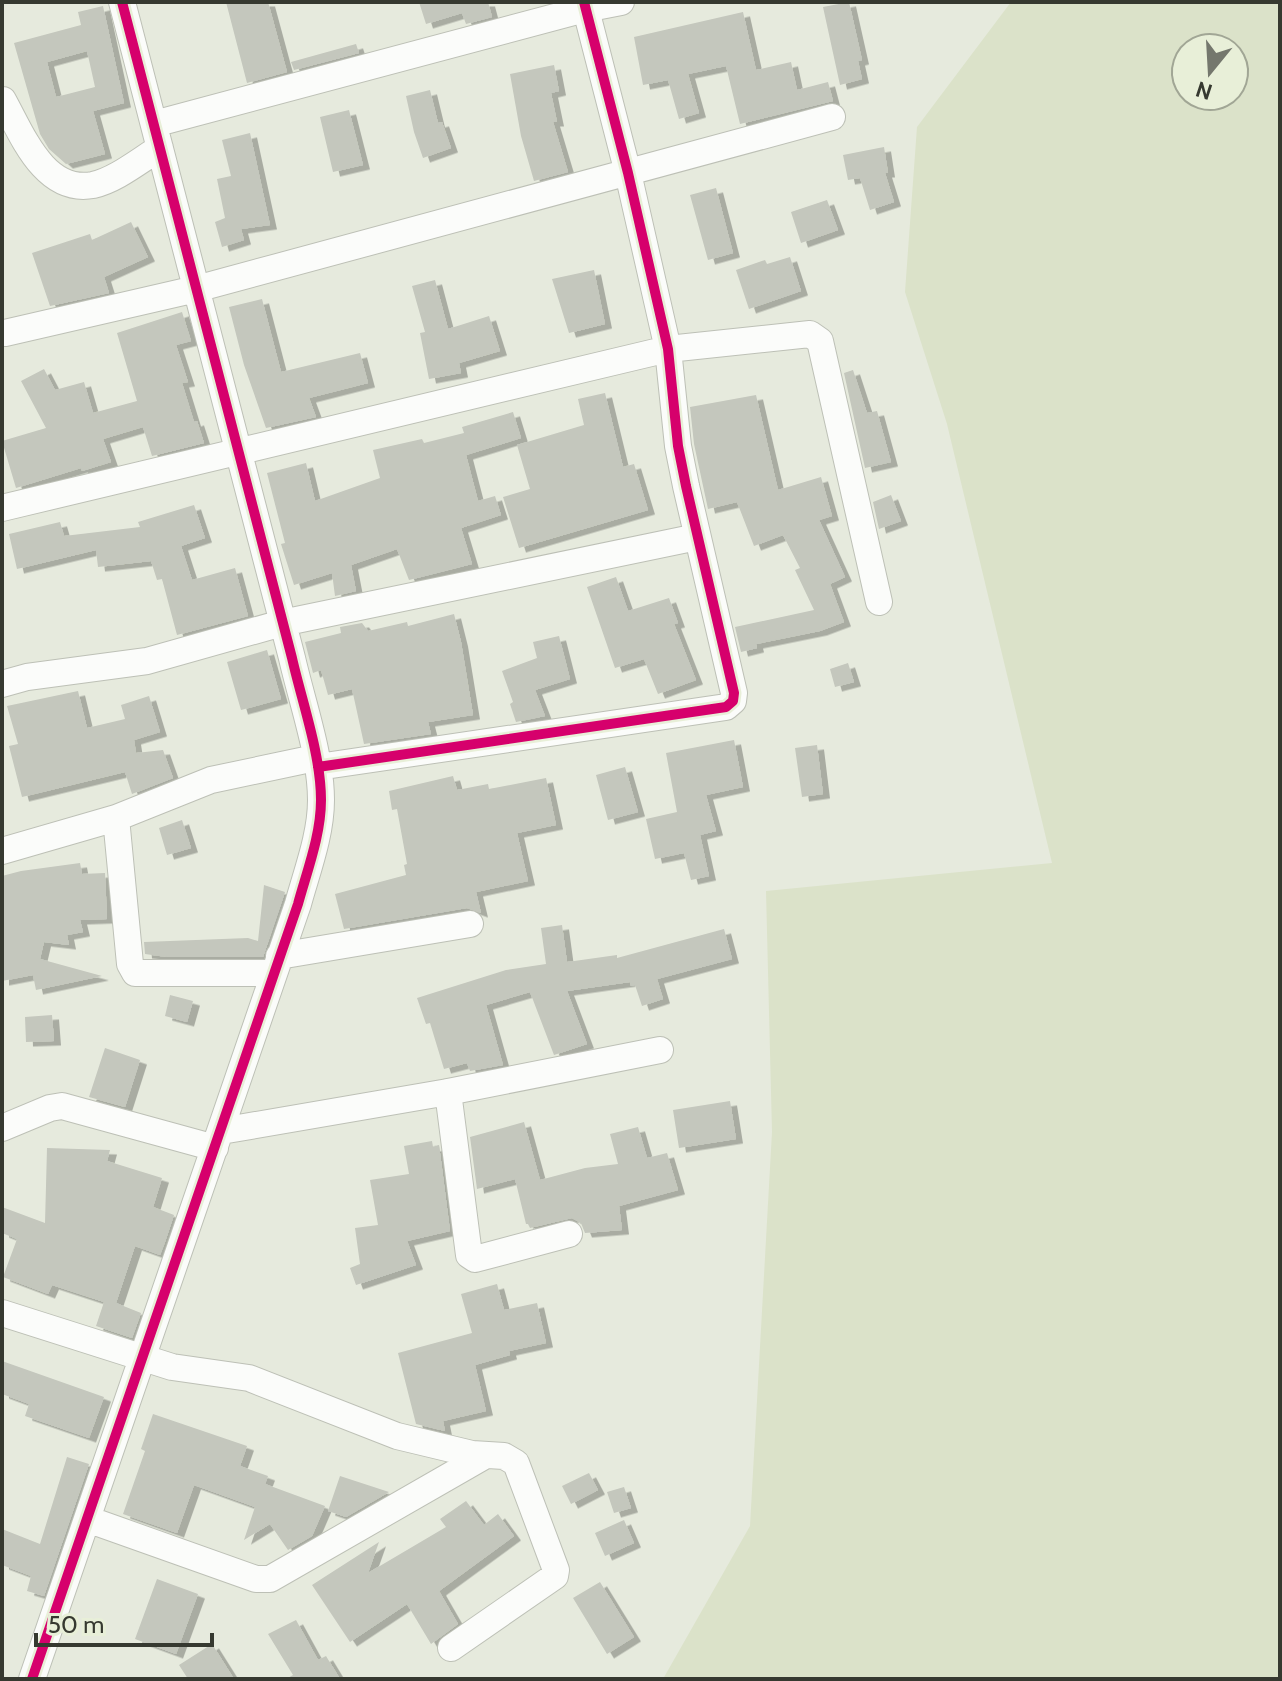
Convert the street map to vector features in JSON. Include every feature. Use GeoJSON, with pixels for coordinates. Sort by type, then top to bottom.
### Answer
{"type":"FeatureCollection","features":[{"type":"Feature","properties":{"kind":"street"},"geometry":{"type":"LineString","coordinates":[[32,1679],[311,861],[321,801],[316,763],[282,623],[122,2]]}},
{"type":"Feature","properties":{"kind":"street"},"geometry":{"type":"LineString","coordinates":[[3,100],[36,160],[55,177],[71,183],[95,184],[157,136],[584,5],[621,2]]}},
{"type":"Feature","properties":{"kind":"street"},"geometry":{"type":"LineString","coordinates":[[2,851],[116,818],[211,780],[726,707],[733,701],[734,693],[678,446],[668,349],[628,173],[584,5]]}},
{"type":"Feature","properties":{"kind":"street"},"geometry":{"type":"LineString","coordinates":[[5,333],[196,289],[832,117]]}},
{"type":"Feature","properties":{"kind":"street"},"geometry":{"type":"LineString","coordinates":[[2,508],[668,349],[810,334],[820,341],[879,602]]}},
{"type":"Feature","properties":{"kind":"street"},"geometry":{"type":"LineString","coordinates":[[2,684],[27,677],[147,661],[282,623],[697,537]]}},
{"type":"Feature","properties":{"kind":"street"},"geometry":{"type":"LineString","coordinates":[[116,818],[130,964],[135,973],[276,964],[470,924]]}},
{"type":"Feature","properties":{"kind":"street"},"geometry":{"type":"LineString","coordinates":[[2,1128],[62,1106],[218,1140],[660,1050]]}},
{"type":"Feature","properties":{"kind":"street"},"geometry":{"type":"LineString","coordinates":[[448,1092],[469,1255],[475,1259],[569,1234]]}},
{"type":"Feature","properties":{"kind":"street"},"geometry":{"type":"LineString","coordinates":[[2,1313],[143,1359],[181,1369],[249,1378],[397,1436],[504,1456],[516,1463],[556,1570],[555,1576],[451,1648]]}},
{"type":"Feature","properties":{"kind":"street"},"geometry":{"type":"LineString","coordinates":[[87,1519],[256,1579],[270,1579],[486,1455]]}},
{"type":"Feature","properties":{"kind":"green space"},"geometry":{"type":"Polygon","coordinates":[[[1011,2],[1280,2],[1280,1679],[663,1679],[750,1526],[772,1132],[766,891],[1052,863],[947,424],[905,292],[917,127],[1011,2]]]}},
{"type":"Feature","properties":{"kind":"building"},"geometry":{"type":"Polygon","coordinates":[[[226,2],[268,2],[287,72],[247,83],[226,2]]]}},
{"type":"Feature","properties":{"kind":"building"},"geometry":{"type":"Polygon","coordinates":[[[419,2],[488,2],[492,17],[466,24],[462,13],[426,24],[419,2]]]}},
{"type":"Feature","properties":{"kind":"building"},"geometry":{"type":"Polygon","coordinates":[[[849,2],[862,60],[858,61],[862,79],[840,85],[823,7],[849,2]]]}},
{"type":"Feature","properties":{"kind":"building"},"geometry":{"type":"Polygon","coordinates":[[[103,6],[124,103],[93,111],[105,154],[66,164],[49,149],[40,134],[14,43],[81,25],[78,12],[103,6]],[[87,51],[47,62],[56,97],[95,87],[87,51]]]}},
{"type":"Feature","properties":{"kind":"building"},"geometry":{"type":"Polygon","coordinates":[[[743,12],[756,70],[791,62],[797,90],[828,82],[833,101],[740,124],[726,66],[688,74],[699,113],[679,119],[668,80],[643,85],[634,37],[743,12]]]}},
{"type":"Feature","properties":{"kind":"building"},"geometry":{"type":"Polygon","coordinates":[[[356,44],[359,53],[294,70],[291,62],[356,44]]]}},
{"type":"Feature","properties":{"kind":"building"},"geometry":{"type":"Polygon","coordinates":[[[554,65],[559,91],[551,93],[557,122],[553,122],[568,172],[534,181],[521,136],[510,74],[554,65]]]}},
{"type":"Feature","properties":{"kind":"building"},"geometry":{"type":"Polygon","coordinates":[[[430,90],[438,123],[442,122],[451,148],[423,158],[406,96],[430,90]]]}},
{"type":"Feature","properties":{"kind":"building"},"geometry":{"type":"Polygon","coordinates":[[[349,110],[363,165],[333,172],[320,117],[349,110]]]}},
{"type":"Feature","properties":{"kind":"building"},"geometry":{"type":"Polygon","coordinates":[[[250,133],[270,225],[241,229],[244,240],[222,247],[215,222],[225,218],[217,179],[231,176],[222,140],[250,133]]]}},
{"type":"Feature","properties":{"kind":"building"},"geometry":{"type":"Polygon","coordinates":[[[884,147],[888,173],[885,173],[894,202],[870,210],[860,178],[848,180],[843,155],[884,147]]]}},
{"type":"Feature","properties":{"kind":"building"},"geometry":{"type":"Polygon","coordinates":[[[716,188],[733,253],[708,260],[690,195],[716,188]]]}},
{"type":"Feature","properties":{"kind":"building"},"geometry":{"type":"Polygon","coordinates":[[[827,200],[838,230],[801,243],[791,212],[827,200]]]}},
{"type":"Feature","properties":{"kind":"building"},"geometry":{"type":"Polygon","coordinates":[[[131,222],[148,257],[104,277],[109,293],[50,306],[32,253],[90,234],[92,240],[131,222]]]}},
{"type":"Feature","properties":{"kind":"building"},"geometry":{"type":"Polygon","coordinates":[[[790,257],[801,291],[749,309],[736,270],[765,260],[767,264],[790,257]]]}},
{"type":"Feature","properties":{"kind":"building"},"geometry":{"type":"Polygon","coordinates":[[[594,270],[605,324],[569,333],[552,279],[594,270]]]}},
{"type":"Feature","properties":{"kind":"building"},"geometry":{"type":"Polygon","coordinates":[[[435,280],[448,329],[489,316],[500,351],[459,363],[461,373],[429,379],[420,333],[425,332],[412,286],[435,280]]]}},
{"type":"Feature","properties":{"kind":"building"},"geometry":{"type":"Polygon","coordinates":[[[262,299],[281,372],[360,353],[368,383],[309,398],[316,417],[266,428],[244,365],[229,307],[262,299]]]}},
{"type":"Feature","properties":{"kind":"building"},"geometry":{"type":"Polygon","coordinates":[[[182,312],[191,341],[176,345],[188,382],[182,383],[204,443],[152,456],[143,427],[103,439],[111,462],[16,488],[2,441],[46,428],[21,381],[44,369],[55,390],[84,382],[93,413],[137,401],[117,333],[182,312]]]}},
{"type":"Feature","properties":{"kind":"building"},"geometry":{"type":"Polygon","coordinates":[[[853,370],[867,413],[877,411],[891,462],[865,468],[844,373],[853,370]]]}},
{"type":"Feature","properties":{"kind":"building"},"geometry":{"type":"Polygon","coordinates":[[[605,393],[623,467],[634,464],[648,510],[519,548],[503,497],[530,489],[517,445],[584,425],[578,399],[605,393]]]}},
{"type":"Feature","properties":{"kind":"building"},"geometry":{"type":"Polygon","coordinates":[[[756,395],[778,490],[821,477],[832,516],[819,520],[845,577],[830,584],[844,622],[820,631],[756,644],[757,648],[741,652],[735,627],[814,610],[795,570],[800,568],[783,535],[754,546],[737,502],[708,509],[694,444],[690,407],[756,395]]]}},
{"type":"Feature","properties":{"kind":"building"},"geometry":{"type":"Polygon","coordinates":[[[513,412],[521,438],[466,455],[478,501],[495,496],[501,515],[461,528],[472,564],[409,580],[397,549],[351,565],[356,591],[335,596],[332,573],[294,585],[281,544],[285,543],[267,473],[306,463],[315,501],[380,478],[373,450],[422,439],[424,443],[464,433],[462,427],[513,412]]]}},
{"type":"Feature","properties":{"kind":"building"},"geometry":{"type":"Polygon","coordinates":[[[891,495],[901,521],[879,529],[873,502],[891,495]]]}},
{"type":"Feature","properties":{"kind":"building"},"geometry":{"type":"Polygon","coordinates":[[[194,505],[205,538],[181,546],[192,580],[235,568],[248,616],[177,635],[162,579],[157,580],[151,561],[98,567],[96,550],[17,569],[9,534],[60,522],[64,536],[140,527],[138,522],[194,505]]]}},
{"type":"Feature","properties":{"kind":"building"},"geometry":{"type":"Polygon","coordinates":[[[616,577],[628,611],[669,598],[678,623],[674,624],[696,680],[658,694],[644,659],[615,668],[587,587],[616,577]]]}},
{"type":"Feature","properties":{"kind":"building"},"geometry":{"type":"Polygon","coordinates":[[[454,614],[473,715],[428,722],[431,734],[364,744],[352,689],[328,695],[321,670],[313,673],[305,642],[341,633],[340,627],[362,623],[368,631],[407,622],[408,626],[454,614]]]}},
{"type":"Feature","properties":{"kind":"building"},"geometry":{"type":"Polygon","coordinates":[[[559,636],[570,679],[535,690],[545,716],[516,722],[510,704],[513,702],[502,671],[537,658],[533,642],[559,636]]]}},
{"type":"Feature","properties":{"kind":"building"},"geometry":{"type":"Polygon","coordinates":[[[267,650],[281,699],[241,710],[227,662],[267,650]]]}},
{"type":"Feature","properties":{"kind":"building"},"geometry":{"type":"Polygon","coordinates":[[[848,663],[854,682],[835,687],[830,669],[848,663]]]}},
{"type":"Feature","properties":{"kind":"building"},"geometry":{"type":"Polygon","coordinates":[[[78,691],[87,728],[125,719],[121,705],[149,696],[160,732],[134,740],[136,753],[163,750],[173,778],[132,794],[125,772],[22,797],[9,746],[18,744],[7,706],[78,691]]]}},
{"type":"Feature","properties":{"kind":"building"},"geometry":{"type":"Polygon","coordinates":[[[734,740],[743,787],[706,795],[716,831],[700,835],[709,876],[691,880],[684,853],[655,859],[646,819],[677,812],[666,753],[734,740]]]}},
{"type":"Feature","properties":{"kind":"building"},"geometry":{"type":"Polygon","coordinates":[[[817,745],[823,794],[802,797],[795,748],[817,745]]]}},
{"type":"Feature","properties":{"kind":"building"},"geometry":{"type":"Polygon","coordinates":[[[625,767],[638,812],[608,820],[596,775],[625,767]]]}},
{"type":"Feature","properties":{"kind":"building"},"geometry":{"type":"Polygon","coordinates":[[[453,776],[457,790],[488,784],[489,789],[546,778],[556,825],[517,833],[528,881],[476,892],[481,913],[467,908],[344,929],[335,894],[406,875],[404,865],[407,864],[397,809],[392,810],[389,791],[453,776]]]}},
{"type":"Feature","properties":{"kind":"building"},"geometry":{"type":"Polygon","coordinates":[[[182,820],[191,848],[167,855],[159,828],[182,820]]]}},
{"type":"Feature","properties":{"kind":"building"},"geometry":{"type":"Polygon","coordinates":[[[80,863],[82,874],[105,873],[107,919],[80,920],[83,932],[67,935],[69,945],[44,942],[40,959],[102,976],[36,990],[33,975],[2,981],[2,876],[80,863]]]}},
{"type":"Feature","properties":{"kind":"building"},"geometry":{"type":"Polygon","coordinates":[[[264,885],[285,892],[263,957],[167,957],[145,954],[144,942],[248,938],[258,941],[264,885]]]}},
{"type":"Feature","properties":{"kind":"building"},"geometry":{"type":"Polygon","coordinates":[[[562,925],[567,962],[617,955],[617,958],[724,929],[732,959],[657,979],[663,999],[642,1006],[635,985],[631,986],[630,982],[567,991],[587,1044],[554,1055],[530,992],[486,1005],[503,1065],[470,1071],[467,1063],[444,1069],[430,1023],[426,1024],[417,998],[506,970],[546,964],[541,928],[562,925]]]}},
{"type":"Feature","properties":{"kind":"building"},"geometry":{"type":"Polygon","coordinates":[[[170,995],[193,1001],[187,1022],[165,1016],[170,995]]]}},
{"type":"Feature","properties":{"kind":"building"},"geometry":{"type":"Polygon","coordinates":[[[52,1015],[54,1041],[26,1042],[25,1017],[52,1015]]]}},
{"type":"Feature","properties":{"kind":"building"},"geometry":{"type":"Polygon","coordinates":[[[105,1048],[140,1060],[125,1107],[89,1097],[105,1048]]]}},
{"type":"Feature","properties":{"kind":"building"},"geometry":{"type":"Polygon","coordinates":[[[730,1101],[736,1139],[679,1148],[673,1110],[730,1101]]]}},
{"type":"Feature","properties":{"kind":"building"},"geometry":{"type":"Polygon","coordinates":[[[524,1122],[540,1180],[585,1168],[618,1164],[610,1134],[638,1127],[647,1158],[667,1153],[678,1190],[619,1206],[622,1230],[585,1233],[581,1223],[572,1218],[530,1228],[526,1224],[515,1179],[477,1189],[470,1137],[524,1122]]]}},
{"type":"Feature","properties":{"kind":"building"},"geometry":{"type":"Polygon","coordinates":[[[432,1141],[433,1147],[439,1145],[450,1231],[407,1241],[416,1265],[356,1285],[350,1268],[360,1264],[355,1228],[378,1225],[370,1180],[409,1174],[404,1146],[432,1141]]]}},
{"type":"Feature","properties":{"kind":"building"},"geometry":{"type":"Polygon","coordinates":[[[47,1148],[110,1150],[107,1161],[162,1178],[153,1207],[174,1215],[165,1242],[160,1255],[135,1246],[116,1303],[141,1313],[132,1338],[96,1326],[104,1302],[52,1285],[48,1294],[3,1277],[17,1239],[2,1233],[2,1207],[45,1223],[47,1148]]]}},
{"type":"Feature","properties":{"kind":"building"},"geometry":{"type":"Polygon","coordinates":[[[497,1284],[504,1310],[537,1303],[546,1343],[509,1351],[510,1355],[475,1365],[486,1411],[443,1421],[445,1431],[416,1424],[398,1353],[472,1333],[461,1294],[497,1284]]]}},
{"type":"Feature","properties":{"kind":"building"},"geometry":{"type":"Polygon","coordinates":[[[2,1361],[104,1397],[89,1438],[25,1416],[29,1404],[2,1394],[2,1361]]]}},
{"type":"Feature","properties":{"kind":"building"},"geometry":{"type":"Polygon","coordinates":[[[153,1414],[247,1446],[240,1466],[268,1476],[265,1484],[325,1506],[312,1536],[288,1550],[270,1524],[244,1540],[255,1507],[194,1485],[177,1533],[123,1514],[145,1451],[141,1449],[153,1414]]]}},
{"type":"Feature","properties":{"kind":"building"},"geometry":{"type":"Polygon","coordinates":[[[67,1457],[89,1464],[44,1596],[27,1591],[31,1576],[2,1565],[2,1529],[40,1544],[67,1457]]]}},
{"type":"Feature","properties":{"kind":"building"},"geometry":{"type":"Polygon","coordinates":[[[589,1473],[598,1490],[571,1504],[562,1486],[589,1473]]]}},
{"type":"Feature","properties":{"kind":"building"},"geometry":{"type":"Polygon","coordinates":[[[340,1476],[389,1492],[346,1517],[328,1511],[340,1476]]]}},
{"type":"Feature","properties":{"kind":"building"},"geometry":{"type":"Polygon","coordinates":[[[624,1487],[631,1508],[614,1513],[607,1492],[624,1487]]]}},
{"type":"Feature","properties":{"kind":"building"},"geometry":{"type":"Polygon","coordinates":[[[466,1501],[484,1525],[498,1514],[514,1536],[439,1591],[458,1624],[431,1644],[407,1604],[350,1642],[312,1585],[379,1542],[368,1573],[446,1527],[440,1519],[466,1501]]]}},
{"type":"Feature","properties":{"kind":"building"},"geometry":{"type":"Polygon","coordinates":[[[624,1520],[634,1543],[605,1556],[595,1533],[624,1520]]]}},
{"type":"Feature","properties":{"kind":"building"},"geometry":{"type":"Polygon","coordinates":[[[157,1579],[198,1594],[176,1654],[135,1639],[157,1579]]]}},
{"type":"Feature","properties":{"kind":"building"},"geometry":{"type":"Polygon","coordinates":[[[600,1582],[634,1637],[607,1654],[573,1598],[600,1582]]]}},
{"type":"Feature","properties":{"kind":"building"},"geometry":{"type":"Polygon","coordinates":[[[296,1620],[318,1660],[326,1656],[340,1679],[286,1679],[293,1675],[268,1634],[296,1620]]]}},
{"type":"Feature","properties":{"kind":"building"},"geometry":{"type":"Polygon","coordinates":[[[212,1644],[234,1679],[188,1679],[179,1665],[212,1644]]]}},
{"type":"Feature","properties":{"kind":"cycle path"},"geometry":{"type":"LineString","coordinates":[[32,1679],[298,904],[319,826],[321,800],[310,729],[122,2]]}},
{"type":"Feature","properties":{"kind":"cycle path"},"geometry":{"type":"LineString","coordinates":[[318,767],[726,707],[733,701],[734,693],[678,446],[668,349],[628,173],[584,2]]}}]}
